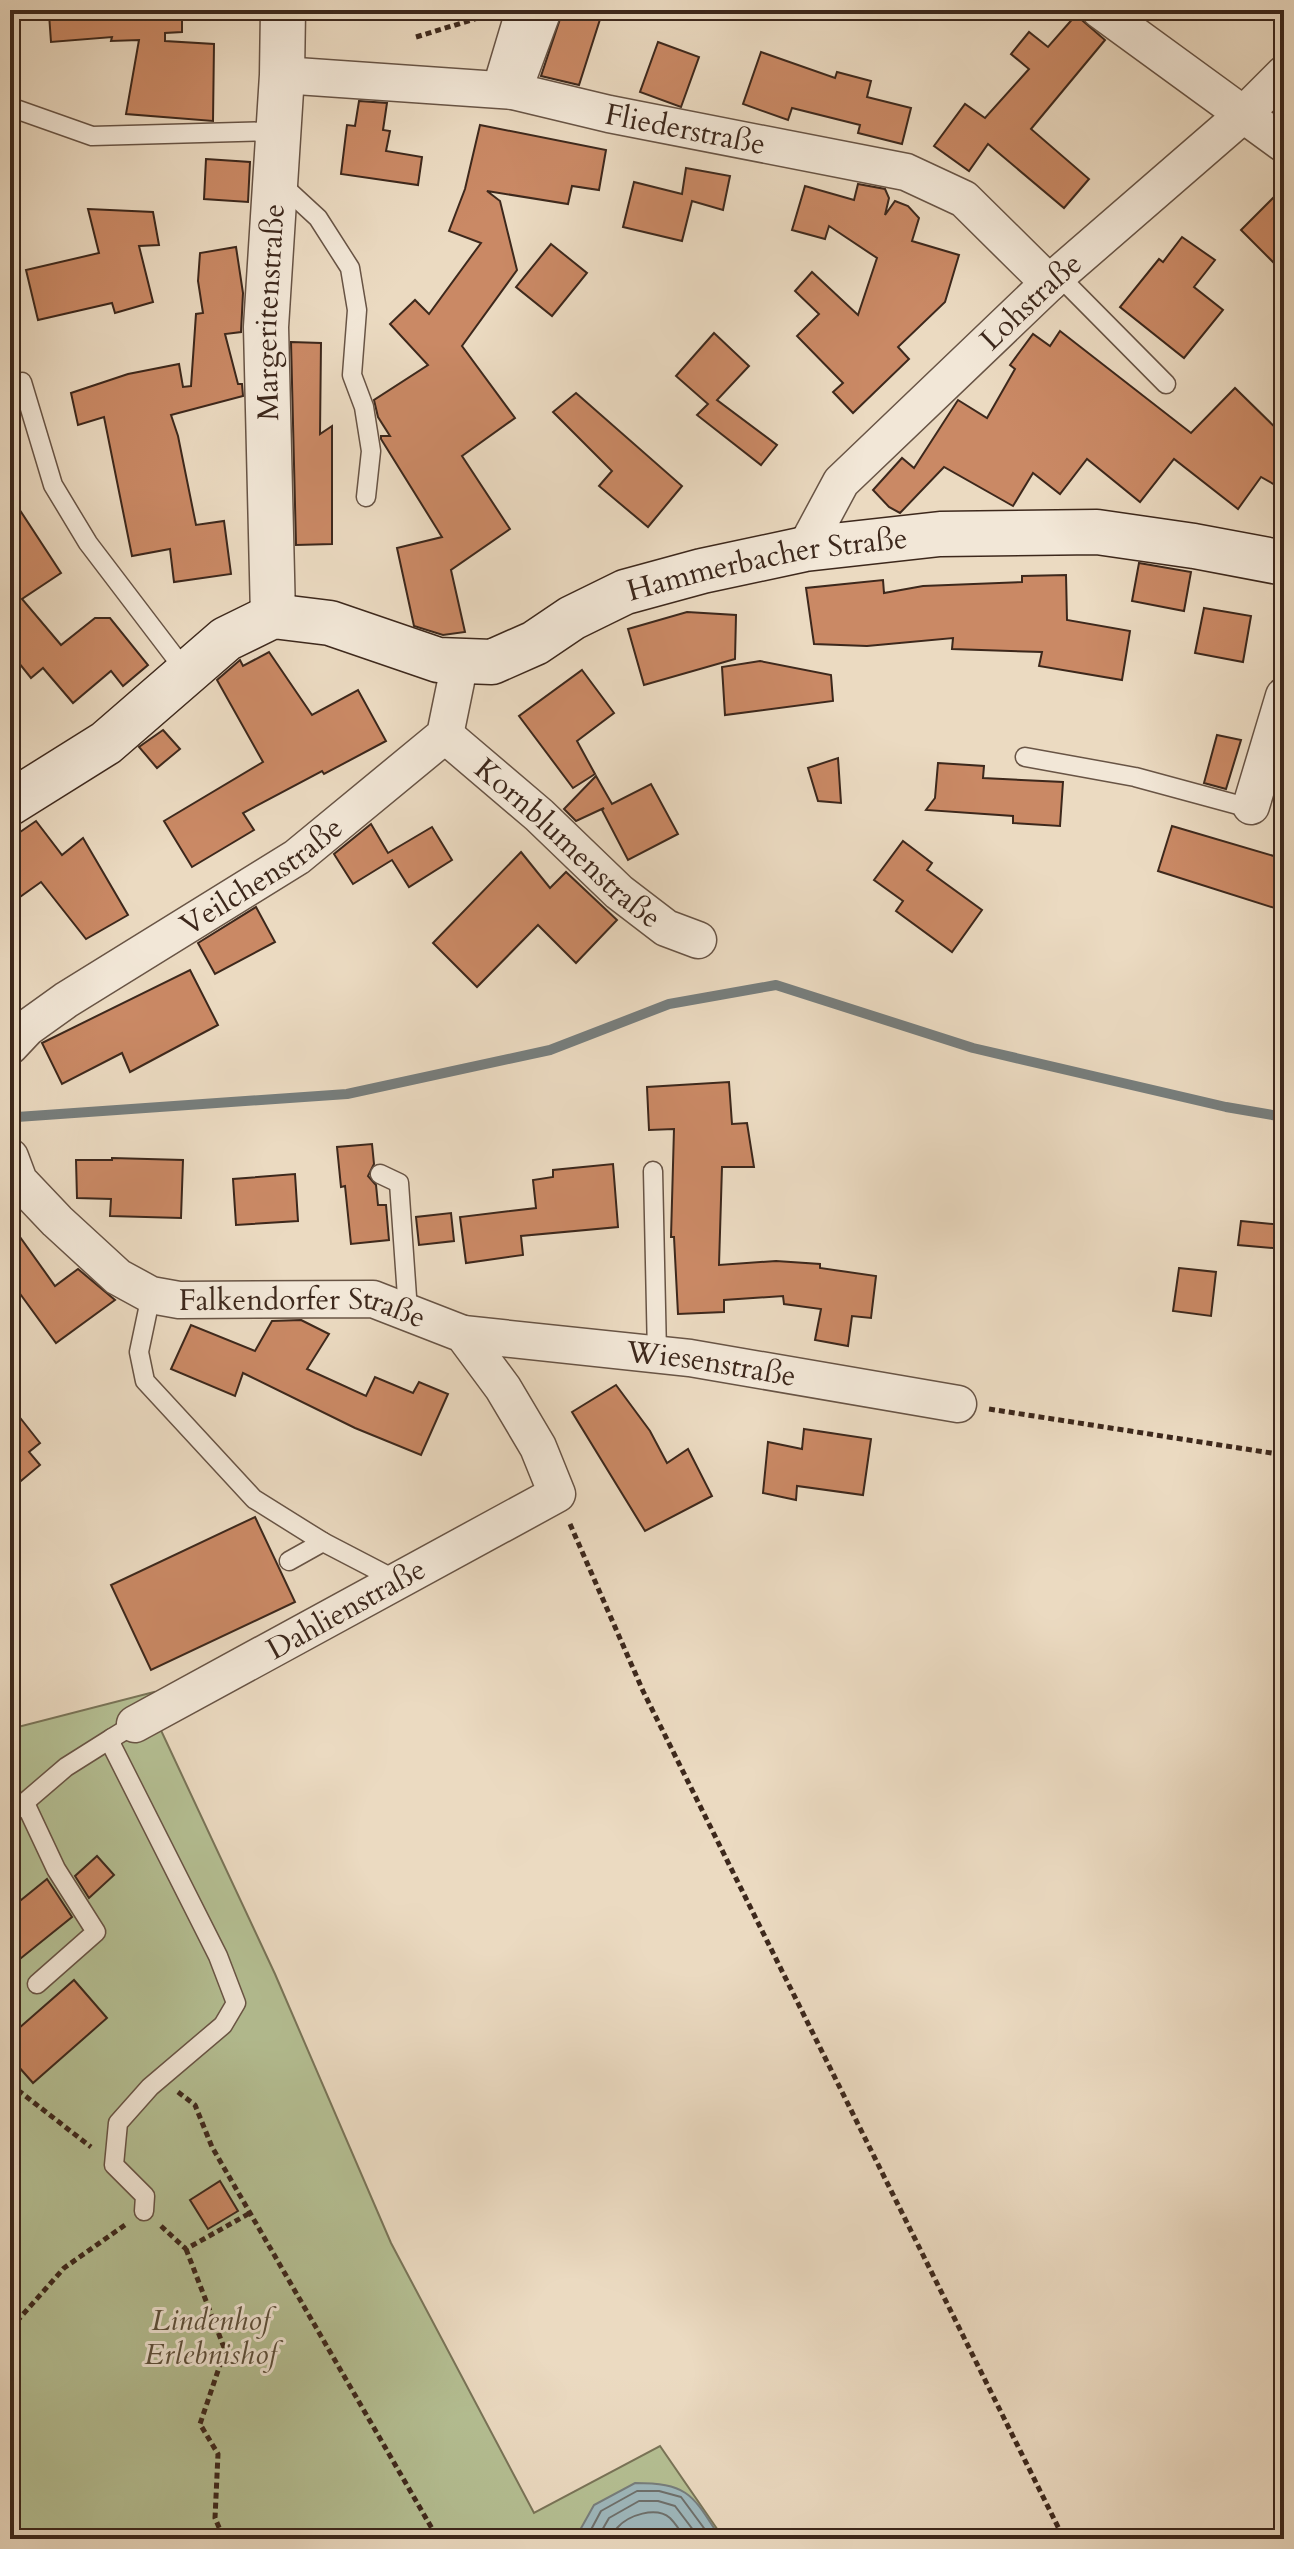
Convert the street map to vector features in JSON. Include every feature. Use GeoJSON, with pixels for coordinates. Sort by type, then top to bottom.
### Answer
{"type":"FeatureCollection","features":[{"type":"Feature","properties":{"kind":"main road","name":"Margeritenstraße"},"geometry":{"type":"LineString","coordinates":[[273,616],[266,327],[282,75],[283,10]]}},
{"type":"Feature","properties":{"kind":"main road","name":"Hammerbacher Straße"},"geometry":{"type":"LineString","coordinates":[[273,616],[330,623],[438,660],[492,662],[535,643],[572,618],[625,592],[702,571],[805,549],[940,534],[1097,532],[1284,563]]}},
{"type":"Feature","properties":{"kind":"main road"},"geometry":{"type":"LineString","coordinates":[[10,803],[106,743],[226,639],[273,616]]}},
{"type":"Feature","properties":{"kind":"street"},"geometry":{"type":"LineString","coordinates":[[502,90],[543,10]]}},
{"type":"Feature","properties":{"kind":"street"},"geometry":{"type":"LineString","coordinates":[[1100,10],[1284,144]]}},
{"type":"Feature","properties":{"kind":"street","name":"Lohstraße"},"geometry":{"type":"LineString","coordinates":[[805,549],[841,482],[1054,279],[1245,113],[1284,74]]}},
{"type":"Feature","properties":{"kind":"street","name":"Fliederstraße"},"geometry":{"type":"LineString","coordinates":[[282,75],[502,90],[906,172],[964,199],[1054,279]]}},
{"type":"Feature","properties":{"kind":"street"},"geometry":{"type":"LineString","coordinates":[[445,735],[460,662]]}},
{"type":"Feature","properties":{"kind":"street"},"geometry":{"type":"LineString","coordinates":[[1251,806],[1284,696]]}},
{"type":"Feature","properties":{"kind":"street","name":"Kornblumenstraße"},"geometry":{"type":"LineString","coordinates":[[445,735],[539,815],[619,892],[666,928],[698,940]]}},
{"type":"Feature","properties":{"kind":"street","name":"Veilchenstraße"},"geometry":{"type":"LineString","coordinates":[[10,1046],[27,1028],[66,1000],[297,857],[445,735]]}},
{"type":"Feature","properties":{"kind":"street","name":"Falkendorfer Straße"},"geometry":{"type":"LineString","coordinates":[[13,1176],[118,1277],[151,1295],[179,1300],[373,1299],[463,1334],[503,1388],[538,1447],[557,1494]]}},
{"type":"Feature","properties":{"kind":"street","name":"Wiesenstraße"},"geometry":{"type":"LineString","coordinates":[[463,1334],[657,1354],[958,1404]]}},
{"type":"Feature","properties":{"kind":"street","name":"Dahlienstraße"},"geometry":{"type":"LineString","coordinates":[[123,1731],[557,1494]]}},
{"type":"Feature","properties":{"kind":"lane"},"geometry":{"type":"LineString","coordinates":[[502,90],[515,10]]}},
{"type":"Feature","properties":{"kind":"lane"},"geometry":{"type":"LineString","coordinates":[[10,107],[92,136],[278,131]]}},
{"type":"Feature","properties":{"kind":"lane"},"geometry":{"type":"LineString","coordinates":[[275,178],[318,218],[350,268],[357,310],[352,375],[364,407],[371,451],[366,497]]}},
{"type":"Feature","properties":{"kind":"lane"},"geometry":{"type":"LineString","coordinates":[[1054,279],[1166,384]]}},
{"type":"Feature","properties":{"kind":"lane"},"geometry":{"type":"LineString","coordinates":[[22,382],[53,485],[88,543],[187,673]]}},
{"type":"Feature","properties":{"kind":"lane"},"geometry":{"type":"LineString","coordinates":[[1025,757],[1135,777],[1251,806]]}},
{"type":"Feature","properties":{"kind":"lane"},"geometry":{"type":"LineString","coordinates":[[653,1171],[657,1354]]}},
{"type":"Feature","properties":{"kind":"lane"},"geometry":{"type":"LineString","coordinates":[[380,1174],[399,1183],[408,1311]]}},
{"type":"Feature","properties":{"kind":"lane"},"geometry":{"type":"LineString","coordinates":[[151,1295],[139,1352],[145,1381],[254,1499],[323,1542],[398,1581]]}},
{"type":"Feature","properties":{"kind":"lane"},"geometry":{"type":"LineString","coordinates":[[289,1561],[323,1542]]}},
{"type":"Feature","properties":{"kind":"lane"},"geometry":{"type":"LineString","coordinates":[[37,1984],[96,1932],[17,1809],[66,1767],[123,1731]]}},
{"type":"Feature","properties":{"kind":"lane"},"geometry":{"type":"LineString","coordinates":[[123,1731],[112,1746],[218,1956],[236,2003],[223,2025],[161,2078],[118,2123],[114,2165],[145,2196],[144,2211]]}},
{"type":"Feature","properties":{"kind":"path"},"geometry":{"type":"LineString","coordinates":[[416,37],[489,14]]}},
{"type":"Feature","properties":{"kind":"path"},"geometry":{"type":"LineString","coordinates":[[958,1404],[1284,1455]]}},
{"type":"Feature","properties":{"kind":"path"},"geometry":{"type":"LineString","coordinates":[[557,1494],[643,1691],[1064,2539]]}},
{"type":"Feature","properties":{"kind":"path"},"geometry":{"type":"LineString","coordinates":[[161,2078],[195,2105],[212,2147],[438,2539]]}},
{"type":"Feature","properties":{"kind":"path"},"geometry":{"type":"LineString","coordinates":[[10,2084],[114,2165]]}},
{"type":"Feature","properties":{"kind":"path"},"geometry":{"type":"LineString","coordinates":[[10,2329],[64,2268],[144,2211],[186,2249],[225,2350],[200,2424],[218,2454],[215,2518],[224,2539]]}},
{"type":"Feature","properties":{"kind":"path"},"geometry":{"type":"LineString","coordinates":[[186,2249],[250,2213]]}},
{"type":"Feature","properties":{"kind":"green space","name":"Lindenhof Erlebnishof"},"geometry":{"type":"Polygon","coordinates":[[[154,1692],[158,1724],[275,1974],[391,2243],[534,2513],[660,2446],[724,2539],[10,2539],[10,1729],[154,1692]]]}},
{"type":"Feature","properties":{"kind":"water"},"geometry":{"type":"Polygon","coordinates":[[[635,2483],[679,2489],[696,2502],[721,2539],[575,2539],[594,2505],[635,2483]]]}},
{"type":"Feature","properties":{"kind":"building"},"geometry":{"type":"Polygon","coordinates":[[[125,10],[166,10],[166,14],[182,15],[182,32],[165,33],[165,41],[214,44],[213,121],[126,114],[139,40],[111,41],[112,37],[51,42],[49,14],[84,11],[125,13],[125,10]]]}},
{"type":"Feature","properties":{"kind":"building"},"geometry":{"type":"Polygon","coordinates":[[[563,10],[603,10],[579,85],[541,76],[563,10]]]}},
{"type":"Feature","properties":{"kind":"building"},"geometry":{"type":"Polygon","coordinates":[[[1076,15],[1105,40],[1031,129],[1089,179],[1064,208],[988,144],[969,171],[934,146],[965,104],[985,118],[1029,69],[1011,54],[1029,32],[1048,47],[1076,15]]]}},
{"type":"Feature","properties":{"kind":"building"},"geometry":{"type":"Polygon","coordinates":[[[658,42],[699,57],[681,107],[640,92],[658,42]]]}},
{"type":"Feature","properties":{"kind":"building"},"geometry":{"type":"Polygon","coordinates":[[[761,52],[835,78],[837,72],[871,81],[867,97],[911,108],[902,144],[858,133],[860,125],[792,108],[788,120],[743,104],[761,52]]]}},
{"type":"Feature","properties":{"kind":"building"},"geometry":{"type":"Polygon","coordinates":[[[359,101],[387,103],[383,130],[390,131],[386,151],[422,157],[418,185],[341,174],[347,125],[355,126],[359,101]]]}},
{"type":"Feature","properties":{"kind":"building"},"geometry":{"type":"Polygon","coordinates":[[[480,125],[606,150],[599,190],[572,186],[568,204],[487,191],[500,201],[517,270],[462,346],[515,418],[462,456],[510,529],[451,570],[465,632],[443,635],[414,626],[397,548],[442,537],[381,439],[381,436],[390,436],[378,417],[374,400],[428,365],[390,324],[415,300],[429,314],[481,243],[449,231],[465,189],[480,125]]]}},
{"type":"Feature","properties":{"kind":"building"},"geometry":{"type":"Polygon","coordinates":[[[206,159],[250,162],[248,202],[204,199],[206,159]]]}},
{"type":"Feature","properties":{"kind":"building"},"geometry":{"type":"Polygon","coordinates":[[[686,168],[730,176],[723,210],[692,201],[682,241],[623,227],[634,182],[682,194],[686,168]]]}},
{"type":"Feature","properties":{"kind":"building"},"geometry":{"type":"Polygon","coordinates":[[[858,184],[885,189],[889,198],[885,215],[895,201],[908,206],[919,218],[912,241],[959,255],[945,302],[898,347],[909,359],[853,413],[833,392],[843,383],[797,336],[819,314],[795,291],[812,272],[858,315],[877,258],[829,226],[825,239],[792,230],[805,186],[854,200],[858,184]]]}},
{"type":"Feature","properties":{"kind":"building"},"geometry":{"type":"Polygon","coordinates":[[[1284,187],[1284,273],[1241,230],[1284,187]]]}},
{"type":"Feature","properties":{"kind":"building"},"geometry":{"type":"Polygon","coordinates":[[[88,209],[153,212],[159,245],[139,246],[153,302],[115,313],[112,303],[38,320],[26,270],[99,253],[88,209]]]}},
{"type":"Feature","properties":{"kind":"building"},"geometry":{"type":"Polygon","coordinates":[[[1182,237],[1215,260],[1194,287],[1223,310],[1184,358],[1120,307],[1159,259],[1163,262],[1182,237]]]}},
{"type":"Feature","properties":{"kind":"building"},"geometry":{"type":"Polygon","coordinates":[[[551,244],[587,273],[552,316],[516,287],[551,244]]]}},
{"type":"Feature","properties":{"kind":"building"},"geometry":{"type":"Polygon","coordinates":[[[236,247],[243,293],[241,332],[225,334],[243,396],[171,415],[196,525],[224,521],[231,574],[174,582],[170,549],[132,556],[104,417],[78,425],[71,393],[128,374],[179,364],[183,387],[191,386],[196,314],[203,313],[198,281],[200,253],[236,247]]]}},
{"type":"Feature","properties":{"kind":"building"},"geometry":{"type":"Polygon","coordinates":[[[1060,331],[1191,433],[1235,388],[1284,436],[1284,490],[1261,477],[1238,509],[1174,459],[1140,502],[1087,459],[1060,494],[1033,473],[1013,506],[944,467],[900,513],[889,507],[873,490],[902,458],[914,468],[958,400],[987,418],[1015,369],[1010,365],[1033,334],[1050,346],[1060,331]]]}},
{"type":"Feature","properties":{"kind":"building"},"geometry":{"type":"Polygon","coordinates":[[[714,333],[749,366],[717,400],[777,445],[761,465],[697,415],[708,404],[676,376],[714,333]]]}},
{"type":"Feature","properties":{"kind":"building"},"geometry":{"type":"Polygon","coordinates":[[[291,342],[321,343],[320,434],[332,426],[332,544],[296,545],[291,342]]]}},
{"type":"Feature","properties":{"kind":"building"},"geometry":{"type":"Polygon","coordinates":[[[576,393],[682,486],[648,527],[599,486],[612,471],[553,412],[576,393]]]}},
{"type":"Feature","properties":{"kind":"building"},"geometry":{"type":"Polygon","coordinates":[[[10,495],[61,573],[22,599],[61,645],[95,618],[110,618],[148,665],[123,686],[111,671],[73,703],[43,668],[31,678],[10,652],[10,495]]]}},
{"type":"Feature","properties":{"kind":"building"},"geometry":{"type":"Polygon","coordinates":[[[1139,563],[1191,572],[1184,611],[1132,601],[1139,563]]]}},
{"type":"Feature","properties":{"kind":"building"},"geometry":{"type":"Polygon","coordinates":[[[1066,575],[1067,620],[1130,631],[1122,680],[1039,666],[1042,652],[952,649],[953,638],[867,646],[814,644],[806,588],[883,580],[884,593],[923,586],[1022,582],[1022,576],[1066,575]]]}},
{"type":"Feature","properties":{"kind":"building"},"geometry":{"type":"Polygon","coordinates":[[[1204,608],[1251,616],[1243,662],[1195,653],[1204,608]]]}},
{"type":"Feature","properties":{"kind":"building"},"geometry":{"type":"Polygon","coordinates":[[[687,612],[736,615],[735,659],[644,685],[628,629],[687,612]]]}},
{"type":"Feature","properties":{"kind":"building"},"geometry":{"type":"Polygon","coordinates":[[[269,652],[312,715],[358,690],[386,741],[243,813],[254,830],[192,867],[164,821],[263,762],[217,680],[240,660],[243,666],[269,652]]]}},
{"type":"Feature","properties":{"kind":"building"},"geometry":{"type":"Polygon","coordinates":[[[760,661],[831,675],[833,701],[725,715],[722,667],[760,661]]]}},
{"type":"Feature","properties":{"kind":"building"},"geometry":{"type":"Polygon","coordinates":[[[582,670],[614,713],[577,741],[595,774],[573,788],[519,716],[582,670]]]}},
{"type":"Feature","properties":{"kind":"building"},"geometry":{"type":"Polygon","coordinates":[[[163,730],[180,749],[157,768],[139,747],[163,730]]]}},
{"type":"Feature","properties":{"kind":"building"},"geometry":{"type":"Polygon","coordinates":[[[1217,735],[1241,740],[1226,789],[1204,783],[1217,735]]]}},
{"type":"Feature","properties":{"kind":"building"},"geometry":{"type":"Polygon","coordinates":[[[838,758],[841,803],[818,801],[808,768],[838,758]]]}},
{"type":"Feature","properties":{"kind":"building"},"geometry":{"type":"Polygon","coordinates":[[[938,763],[984,766],[983,778],[1063,782],[1060,826],[1013,823],[1013,816],[926,810],[935,798],[938,763]]]}},
{"type":"Feature","properties":{"kind":"building"},"geometry":{"type":"Polygon","coordinates":[[[596,776],[612,804],[651,784],[678,834],[628,860],[602,810],[604,808],[576,821],[564,809],[596,776]]]}},
{"type":"Feature","properties":{"kind":"building"},"geometry":{"type":"Polygon","coordinates":[[[36,821],[62,855],[83,838],[128,915],[86,939],[41,882],[10,904],[10,839],[36,821]]]}},
{"type":"Feature","properties":{"kind":"building"},"geometry":{"type":"Polygon","coordinates":[[[371,824],[388,853],[432,827],[452,860],[409,887],[392,860],[353,884],[334,854],[371,824]]]}},
{"type":"Feature","properties":{"kind":"building"},"geometry":{"type":"Polygon","coordinates":[[[1172,826],[1284,859],[1284,911],[1158,871],[1172,826]]]}},
{"type":"Feature","properties":{"kind":"building"},"geometry":{"type":"Polygon","coordinates":[[[903,841],[932,863],[927,870],[982,910],[952,952],[896,911],[903,901],[874,880],[903,841]]]}},
{"type":"Feature","properties":{"kind":"building"},"geometry":{"type":"Polygon","coordinates":[[[521,852],[550,888],[566,872],[617,920],[576,963],[538,925],[477,987],[433,943],[521,852]]]}},
{"type":"Feature","properties":{"kind":"building"},"geometry":{"type":"Polygon","coordinates":[[[256,907],[275,942],[215,974],[198,943],[256,907]]]}},
{"type":"Feature","properties":{"kind":"building"},"geometry":{"type":"Polygon","coordinates":[[[190,970],[218,1025],[130,1072],[122,1053],[62,1084],[42,1043],[190,970]]]}},
{"type":"Feature","properties":{"kind":"building"},"geometry":{"type":"Polygon","coordinates":[[[729,1082],[732,1124],[747,1123],[754,1167],[722,1167],[719,1265],[776,1261],[820,1264],[820,1268],[876,1276],[871,1318],[852,1316],[848,1346],[815,1340],[821,1309],[784,1304],[783,1296],[724,1300],[724,1312],[678,1314],[674,1237],[671,1237],[674,1129],[649,1130],[647,1087],[729,1082]]]}},
{"type":"Feature","properties":{"kind":"building"},"geometry":{"type":"Polygon","coordinates":[[[372,1144],[374,1164],[368,1176],[376,1185],[378,1205],[386,1205],[389,1240],[351,1244],[337,1147],[372,1144]]]}},
{"type":"Feature","properties":{"kind":"building"},"geometry":{"type":"Polygon","coordinates":[[[76,1160],[183,1160],[181,1218],[110,1216],[111,1199],[77,1198],[76,1160]]]}},
{"type":"Feature","properties":{"kind":"building"},"geometry":{"type":"Polygon","coordinates":[[[613,1164],[618,1227],[521,1236],[523,1255],[466,1263],[460,1217],[536,1208],[533,1180],[553,1177],[553,1170],[613,1164]]]}},
{"type":"Feature","properties":{"kind":"building"},"geometry":{"type":"Polygon","coordinates":[[[295,1174],[298,1221],[236,1225],[233,1179],[295,1174]]]}},
{"type":"Feature","properties":{"kind":"building"},"geometry":{"type":"Polygon","coordinates":[[[451,1213],[454,1241],[419,1245],[416,1217],[451,1213]]]}},
{"type":"Feature","properties":{"kind":"building"},"geometry":{"type":"Polygon","coordinates":[[[1241,1221],[1284,1225],[1284,1249],[1238,1245],[1241,1221]]]}},
{"type":"Feature","properties":{"kind":"building"},"geometry":{"type":"Polygon","coordinates":[[[10,1223],[55,1286],[78,1269],[115,1300],[56,1343],[10,1280],[10,1223]]]}},
{"type":"Feature","properties":{"kind":"building"},"geometry":{"type":"Polygon","coordinates":[[[1179,1268],[1216,1272],[1211,1316],[1173,1311],[1179,1268]]]}},
{"type":"Feature","properties":{"kind":"building"},"geometry":{"type":"Polygon","coordinates":[[[301,1320],[329,1334],[307,1369],[366,1396],[375,1377],[413,1393],[419,1382],[448,1394],[421,1455],[355,1428],[243,1373],[235,1396],[171,1369],[191,1325],[255,1351],[272,1321],[301,1320]]]}},
{"type":"Feature","properties":{"kind":"building"},"geometry":{"type":"Polygon","coordinates":[[[616,1385],[650,1431],[667,1463],[688,1449],[712,1496],[645,1531],[572,1412],[616,1385]]]}},
{"type":"Feature","properties":{"kind":"building"},"geometry":{"type":"Polygon","coordinates":[[[10,1405],[40,1443],[29,1452],[40,1465],[10,1490],[10,1405]]]}},
{"type":"Feature","properties":{"kind":"building"},"geometry":{"type":"Polygon","coordinates":[[[804,1429],[871,1439],[863,1495],[797,1486],[796,1500],[763,1493],[768,1442],[802,1449],[804,1429]]]}},
{"type":"Feature","properties":{"kind":"building"},"geometry":{"type":"Polygon","coordinates":[[[255,1517],[295,1602],[151,1670],[111,1585],[255,1517]]]}},
{"type":"Feature","properties":{"kind":"building"},"geometry":{"type":"Polygon","coordinates":[[[97,1856],[114,1875],[89,1898],[75,1876],[97,1856]]]}},
{"type":"Feature","properties":{"kind":"building"},"geometry":{"type":"Polygon","coordinates":[[[47,1879],[72,1917],[10,1967],[10,1909],[47,1879]]]}},
{"type":"Feature","properties":{"kind":"building"},"geometry":{"type":"Polygon","coordinates":[[[74,1980],[107,2018],[33,2083],[10,2057],[10,2036],[74,1980]]]}},
{"type":"Feature","properties":{"kind":"building"},"geometry":{"type":"Polygon","coordinates":[[[220,2181],[238,2211],[208,2229],[190,2200],[220,2181]]]}},
{"type":"Feature","properties":{"kind":"waterway"},"geometry":{"type":"LineString","coordinates":[[17,1117],[347,1094],[550,1050],[669,1004],[776,985],[973,1048],[1226,1107],[1284,1117]]}}]}
